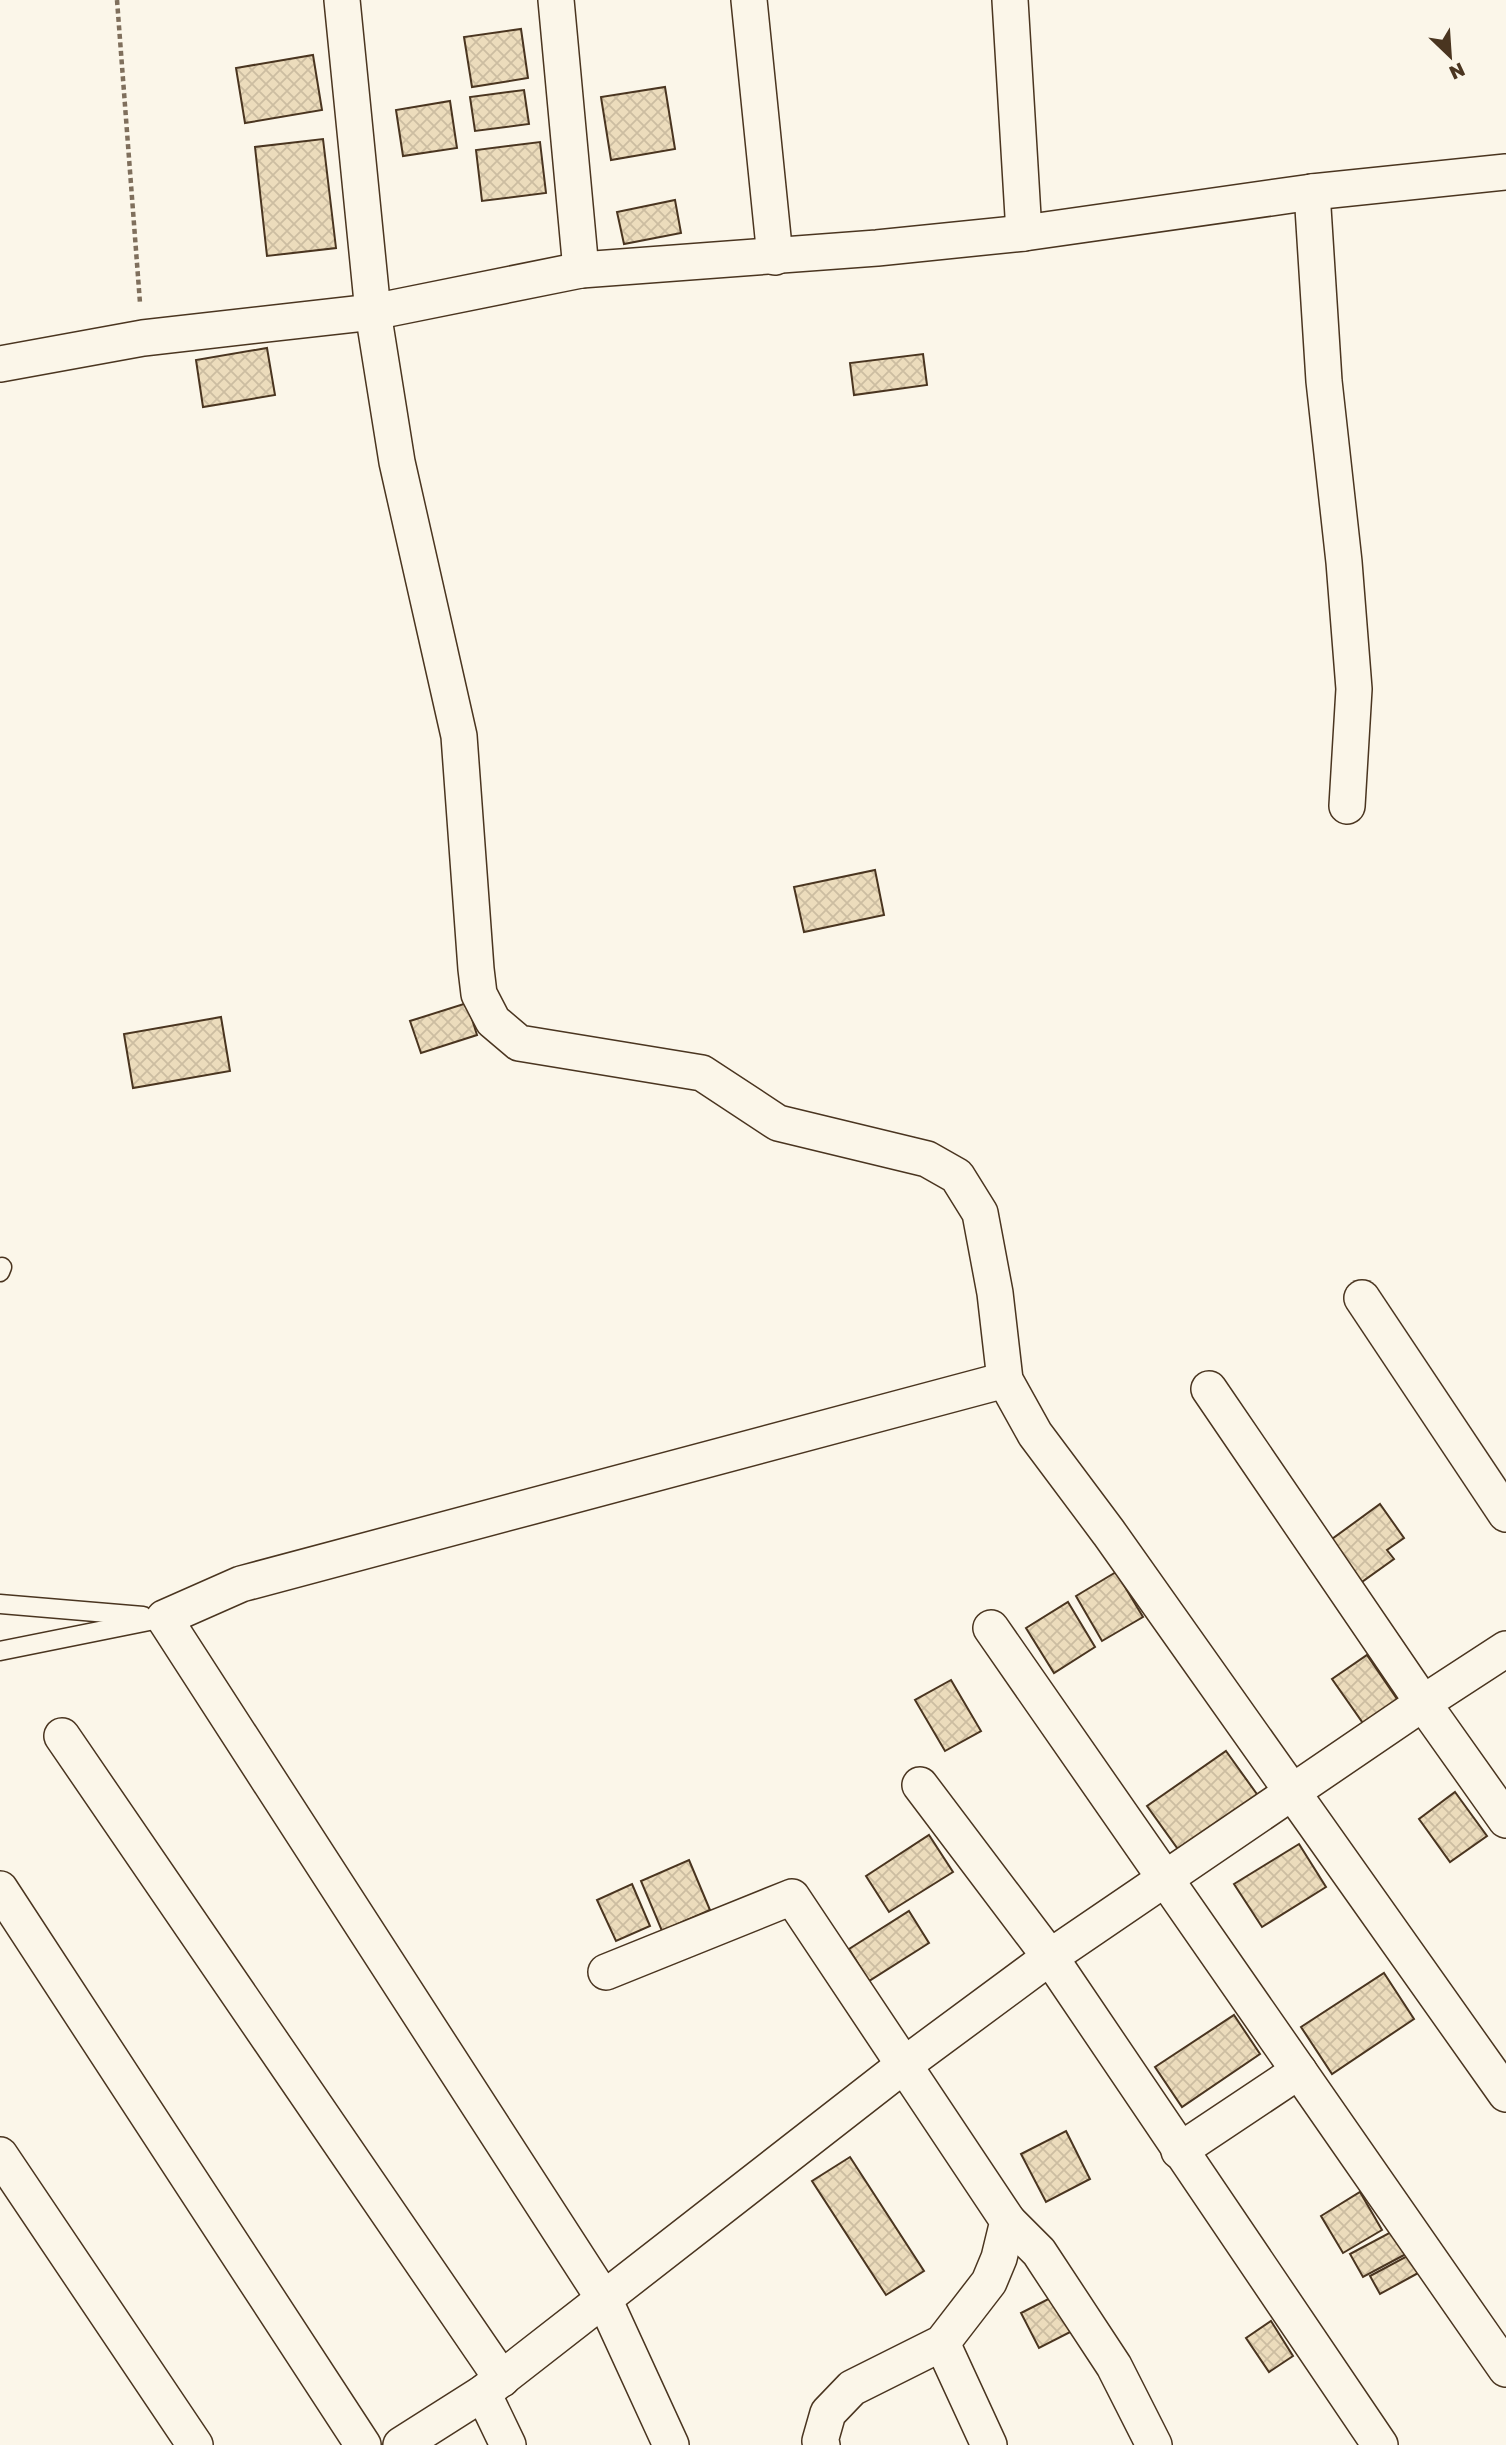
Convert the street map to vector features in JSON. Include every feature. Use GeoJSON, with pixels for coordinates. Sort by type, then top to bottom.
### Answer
{"type":"FeatureCollection","features":[{"type":"Feature","properties":{"kind":"street"},"geometry":{"type":"LineString","coordinates":[[342,0],[373,312],[397,462],[459,736],[476,969],[479,994],[493,1021],[520,1043],[702,1073],[778,1123],[927,1159],[957,1176],[979,1213],[995,1293],[1005,1380],[1035,1434],[1109,1533],[1506,2094]]}},
{"type":"Feature","properties":{"kind":"street"},"geometry":{"type":"LineString","coordinates":[[556,0],[581,270]]}},
{"type":"Feature","properties":{"kind":"street"},"geometry":{"type":"LineString","coordinates":[[748,0],[775,257]]}},
{"type":"Feature","properties":{"kind":"street"},"geometry":{"type":"LineString","coordinates":[[1010,0],[1024,233]]}},
{"type":"Feature","properties":{"kind":"street"},"geometry":{"type":"LineString","coordinates":[[0,363],[143,338],[373,312],[581,270],[775,257],[1024,233],[1312,192],[1506,172]]}},
{"type":"Feature","properties":{"kind":"street"},"geometry":{"type":"LineString","coordinates":[[1312,192],[1324,381],[1353,689],[1347,806]]}},
{"type":"Feature","properties":{"kind":"street"},"geometry":{"type":"LineString","coordinates":[[1362,1298],[1506,1514]]}},
{"type":"Feature","properties":{"kind":"street"},"geometry":{"type":"LineString","coordinates":[[671,2445],[604,2300],[164,1618],[241,1584],[1005,1380]]}},
{"type":"Feature","properties":{"kind":"street"},"geometry":{"type":"LineString","coordinates":[[1209,1389],[1506,1820]]}},
{"type":"Feature","properties":{"kind":"street"},"geometry":{"type":"LineString","coordinates":[[991,1628],[1506,2370]]}},
{"type":"Feature","properties":{"kind":"street"},"geometry":{"type":"LineString","coordinates":[[401,2445],[492,2386],[904,2065],[1050,1957],[1506,1649]]}},
{"type":"Feature","properties":{"kind":"street"},"geometry":{"type":"LineString","coordinates":[[62,1737],[492,2386],[508,2445]]}},
{"type":"Feature","properties":{"kind":"street"},"geometry":{"type":"LineString","coordinates":[[920,1785],[1050,1957],[1380,2445]]}},
{"type":"Feature","properties":{"kind":"street"},"geometry":{"type":"LineString","coordinates":[[0,1889],[363,2445]]}},
{"type":"Feature","properties":{"kind":"street"},"geometry":{"type":"LineString","coordinates":[[606,1972],[792,1896],[1008,2221],[1039,2252],[1114,2366],[1154,2445]]}},
{"type":"Feature","properties":{"kind":"street"},"geometry":{"type":"LineString","coordinates":[[1179,2151],[1299,2071]]}},
{"type":"Feature","properties":{"kind":"street"},"geometry":{"type":"LineString","coordinates":[[0,2155],[195,2445]]}},
{"type":"Feature","properties":{"kind":"street"},"geometry":{"type":"LineString","coordinates":[[822,2445],[820,2441],[828,2413],[852,2388],[942,2343],[989,2282],[999,2258],[1008,2221]]}},
{"type":"Feature","properties":{"kind":"street"},"geometry":{"type":"LineString","coordinates":[[942,2343],[989,2445]]}},
{"type":"Feature","properties":{"kind":"lane"},"geometry":{"type":"LineString","coordinates":[[0,1604],[164,1618]]}},
{"type":"Feature","properties":{"kind":"lane"},"geometry":{"type":"LineString","coordinates":[[0,1651],[164,1618]]}},
{"type":"Feature","properties":{"kind":"path"},"geometry":{"type":"LineString","coordinates":[[117,0],[143,338]]}},
{"type":"Feature","properties":{"kind":"building"},"geometry":{"type":"Polygon","coordinates":[[[521,29],[528,78],[472,87],[464,37],[521,29]]]}},
{"type":"Feature","properties":{"kind":"building"},"geometry":{"type":"Polygon","coordinates":[[[313,55],[322,110],[245,123],[236,68],[313,55]]]}},
{"type":"Feature","properties":{"kind":"building"},"geometry":{"type":"Polygon","coordinates":[[[665,87],[675,149],[611,160],[601,97],[665,87]]]}},
{"type":"Feature","properties":{"kind":"building"},"geometry":{"type":"Polygon","coordinates":[[[524,90],[529,124],[475,131],[470,97],[524,90]]]}},
{"type":"Feature","properties":{"kind":"building"},"geometry":{"type":"Polygon","coordinates":[[[450,101],[457,148],[403,156],[396,110],[450,101]]]}},
{"type":"Feature","properties":{"kind":"building"},"geometry":{"type":"Polygon","coordinates":[[[323,139],[336,248],[267,256],[255,147],[323,139]]]}},
{"type":"Feature","properties":{"kind":"building"},"geometry":{"type":"Polygon","coordinates":[[[540,142],[546,193],[482,201],[476,150],[540,142]]]}},
{"type":"Feature","properties":{"kind":"building"},"geometry":{"type":"Polygon","coordinates":[[[675,200],[681,233],[624,244],[617,212],[675,200]]]}},
{"type":"Feature","properties":{"kind":"building"},"geometry":{"type":"Polygon","coordinates":[[[267,348],[275,395],[203,407],[196,360],[267,348]]]}},
{"type":"Feature","properties":{"kind":"building"},"geometry":{"type":"Polygon","coordinates":[[[923,354],[927,385],[854,395],[850,363],[923,354]]]}},
{"type":"Feature","properties":{"kind":"building"},"geometry":{"type":"Polygon","coordinates":[[[875,870],[884,915],[804,932],[794,887],[875,870]]]}},
{"type":"Feature","properties":{"kind":"building"},"geometry":{"type":"Polygon","coordinates":[[[467,1003],[477,1035],[421,1053],[410,1021],[467,1003]]]}},
{"type":"Feature","properties":{"kind":"building"},"geometry":{"type":"Polygon","coordinates":[[[221,1017],[230,1071],[133,1088],[124,1034],[221,1017]]]}},
{"type":"Feature","properties":{"kind":"building"},"geometry":{"type":"Polygon","coordinates":[[[1380,1504],[1404,1538],[1387,1550],[1394,1559],[1352,1589],[1321,1547],[1380,1504]]]}},
{"type":"Feature","properties":{"kind":"building"},"geometry":{"type":"Polygon","coordinates":[[[1116,1572],[1143,1617],[1102,1641],[1076,1596],[1116,1572]]]}},
{"type":"Feature","properties":{"kind":"building"},"geometry":{"type":"Polygon","coordinates":[[[1068,1602],[1095,1647],[1054,1673],[1026,1628],[1068,1602]]]}},
{"type":"Feature","properties":{"kind":"building"},"geometry":{"type":"Polygon","coordinates":[[[1367,1655],[1399,1702],[1365,1726],[1332,1679],[1367,1655]]]}},
{"type":"Feature","properties":{"kind":"building"},"geometry":{"type":"Polygon","coordinates":[[[951,1680],[981,1731],[945,1751],[915,1700],[951,1680]]]}},
{"type":"Feature","properties":{"kind":"building"},"geometry":{"type":"Polygon","coordinates":[[[1226,1751],[1259,1797],[1180,1852],[1147,1806],[1226,1751]]]}},
{"type":"Feature","properties":{"kind":"building"},"geometry":{"type":"Polygon","coordinates":[[[1455,1792],[1487,1836],[1450,1862],[1419,1819],[1455,1792]]]}},
{"type":"Feature","properties":{"kind":"building"},"geometry":{"type":"Polygon","coordinates":[[[929,1835],[953,1872],[889,1912],[866,1876],[929,1835]]]}},
{"type":"Feature","properties":{"kind":"building"},"geometry":{"type":"Polygon","coordinates":[[[1299,1844],[1326,1887],[1262,1927],[1234,1884],[1299,1844]]]}},
{"type":"Feature","properties":{"kind":"building"},"geometry":{"type":"Polygon","coordinates":[[[689,1860],[710,1910],[662,1931],[641,1881],[689,1860]]]}},
{"type":"Feature","properties":{"kind":"building"},"geometry":{"type":"Polygon","coordinates":[[[632,1884],[650,1926],[616,1941],[597,1900],[632,1884]]]}},
{"type":"Feature","properties":{"kind":"building"},"geometry":{"type":"Polygon","coordinates":[[[909,1911],[929,1943],[869,1981],[849,1949],[909,1911]]]}},
{"type":"Feature","properties":{"kind":"building"},"geometry":{"type":"Polygon","coordinates":[[[1384,1973],[1414,2019],[1332,2074],[1301,2027],[1384,1973]]]}},
{"type":"Feature","properties":{"kind":"building"},"geometry":{"type":"Polygon","coordinates":[[[1234,2015],[1260,2054],[1182,2107],[1155,2067],[1234,2015]]]}},
{"type":"Feature","properties":{"kind":"building"},"geometry":{"type":"Polygon","coordinates":[[[1066,2131],[1090,2179],[1046,2202],[1021,2154],[1066,2131]]]}},
{"type":"Feature","properties":{"kind":"building"},"geometry":{"type":"Polygon","coordinates":[[[850,2157],[924,2271],[886,2295],[812,2181],[850,2157]]]}},
{"type":"Feature","properties":{"kind":"building"},"geometry":{"type":"Polygon","coordinates":[[[1360,2192],[1382,2230],[1343,2253],[1321,2216],[1360,2192]]]}},
{"type":"Feature","properties":{"kind":"building"},"geometry":{"type":"Polygon","coordinates":[[[1393,2231],[1406,2254],[1363,2277],[1350,2254],[1393,2231]]]}},
{"type":"Feature","properties":{"kind":"building"},"geometry":{"type":"Polygon","coordinates":[[[1411,2254],[1420,2272],[1380,2294],[1370,2276],[1411,2254]]]}},
{"type":"Feature","properties":{"kind":"building"},"geometry":{"type":"Polygon","coordinates":[[[1062,2292],[1080,2327],[1039,2348],[1021,2313],[1062,2292]]]}},
{"type":"Feature","properties":{"kind":"building"},"geometry":{"type":"Polygon","coordinates":[[[1271,2321],[1293,2356],[1269,2372],[1246,2338],[1271,2321]]]}}]}
